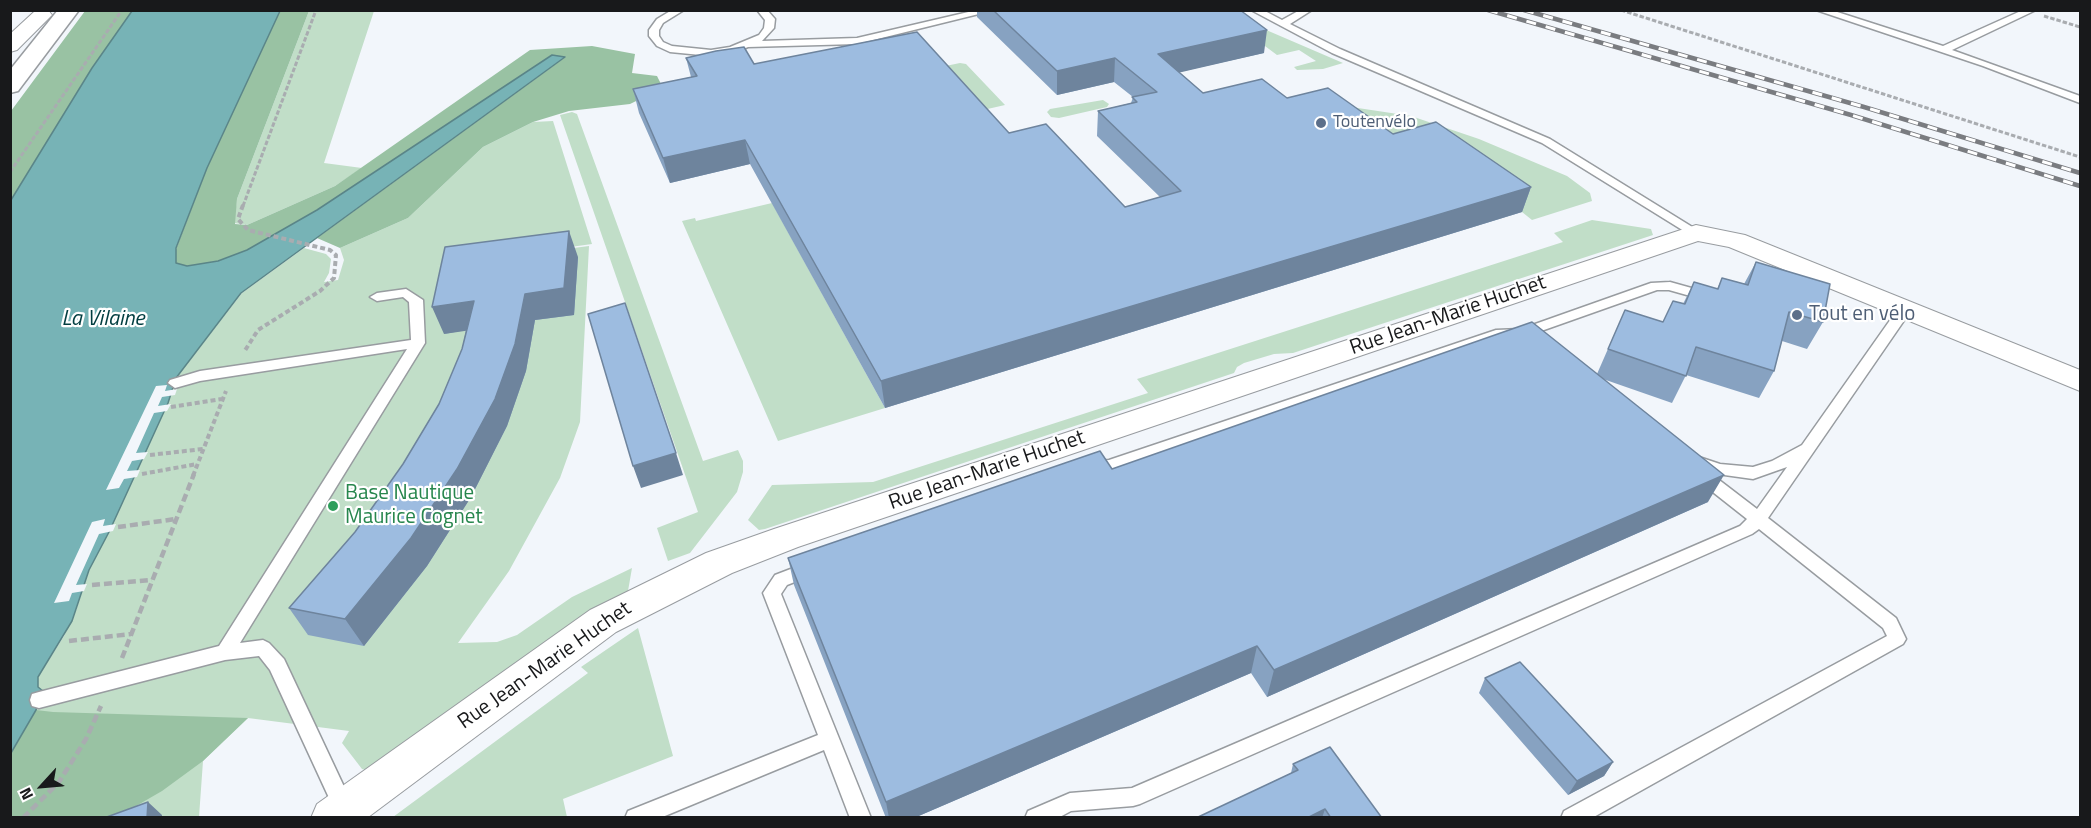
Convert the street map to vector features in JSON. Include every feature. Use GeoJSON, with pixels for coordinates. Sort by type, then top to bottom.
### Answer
{"type":"FeatureCollection","features":[{"type":"Feature","properties":{"kind":"main road"},"geometry":{"type":"LineString","coordinates":[[10,86],[69,10]]}},
{"type":"Feature","properties":{"kind":"street"},"geometry":{"type":"LineString","coordinates":[[10,46],[42,15]]}},
{"type":"Feature","properties":{"kind":"street"},"geometry":{"type":"LineString","coordinates":[[1696,233],[1736,241],[2080,381]]}},
{"type":"Feature","properties":{"kind":"street","name":"Rue Jean-Marie Huchet"},"geometry":{"type":"LineString","coordinates":[[338,813],[603,621],[719,563],[786,538],[1696,233]]}},
{"type":"Feature","properties":{"kind":"lane"},"geometry":{"type":"LineString","coordinates":[[680,10],[660,21],[654,30],[654,36],[660,44],[670,49],[711,53],[750,44],[857,41],[991,10]]}},
{"type":"Feature","properties":{"kind":"lane"},"geometry":{"type":"LineString","coordinates":[[750,44],[769,28],[770,19],[761,10]]}},
{"type":"Feature","properties":{"kind":"lane"},"geometry":{"type":"LineString","coordinates":[[1255,10],[1377,69],[1546,141],[1696,233]]}},
{"type":"Feature","properties":{"kind":"lane"},"geometry":{"type":"LineString","coordinates":[[1282,24],[1308,10]]}},
{"type":"Feature","properties":{"kind":"lane"},"geometry":{"type":"LineString","coordinates":[[1820,10],[2080,100]]}},
{"type":"Feature","properties":{"kind":"lane"},"geometry":{"type":"LineString","coordinates":[[652,11],[660,21]]}},
{"type":"Feature","properties":{"kind":"lane"},"geometry":{"type":"LineString","coordinates":[[1943,51],[2030,11]]}},
{"type":"Feature","properties":{"kind":"lane"},"geometry":{"type":"LineString","coordinates":[[1077,465],[1110,466],[1501,333],[1522,333],[1656,286],[1670,286],[1717,299]]}},
{"type":"Feature","properties":{"kind":"lane"},"geometry":{"type":"LineString","coordinates":[[225,652],[418,343],[416,300],[406,293],[376,297]]}},
{"type":"Feature","properties":{"kind":"lane"},"geometry":{"type":"LineString","coordinates":[[1035,818],[1070,802],[1133,797],[1735,534],[1759,519],[1905,309]]}},
{"type":"Feature","properties":{"kind":"lane"},"geometry":{"type":"LineString","coordinates":[[1522,333],[1541,347]]}},
{"type":"Feature","properties":{"kind":"lane"},"geometry":{"type":"LineString","coordinates":[[175,383],[235,371],[418,343]]}},
{"type":"Feature","properties":{"kind":"lane"},"geometry":{"type":"LineString","coordinates":[[1571,818],[1897,639],[1890,623],[1688,461],[1719,470],[1753,473],[1778,465],[1809,447]]}},
{"type":"Feature","properties":{"kind":"lane"},"geometry":{"type":"LineString","coordinates":[[824,563],[781,580],[772,593],[861,818]]}},
{"type":"Feature","properties":{"kind":"lane"},"geometry":{"type":"LineString","coordinates":[[39,700],[113,679],[225,652],[263,648],[277,665],[338,813]]}},
{"type":"Feature","properties":{"kind":"lane"},"geometry":{"type":"LineString","coordinates":[[635,818],[830,739]]}},
{"type":"Feature","properties":{"kind":"path"},"geometry":{"type":"LineString","coordinates":[[10,172],[122,10]]}},
{"type":"Feature","properties":{"kind":"path"},"geometry":{"type":"LineString","coordinates":[[23,818],[58,782],[86,739],[113,679],[223,399],[235,371],[258,330],[320,291],[334,278],[336,255],[323,248],[249,230],[238,219],[316,10]]}},
{"type":"Feature","properties":{"kind":"path"},"geometry":{"type":"LineString","coordinates":[[1621,10],[2080,157]]}},
{"type":"Feature","properties":{"kind":"path"},"geometry":{"type":"LineString","coordinates":[[2030,11],[2080,27]]}},
{"type":"Feature","properties":{"kind":"path"},"geometry":{"type":"LineString","coordinates":[[171,407],[223,399]]}},
{"type":"Feature","properties":{"kind":"path"},"geometry":{"type":"LineString","coordinates":[[150,455],[203,450]]}},
{"type":"Feature","properties":{"kind":"path"},"geometry":{"type":"LineString","coordinates":[[142,474],[198,464]]}},
{"type":"Feature","properties":{"kind":"path"},"geometry":{"type":"LineString","coordinates":[[118,527],[176,519]]}},
{"type":"Feature","properties":{"kind":"path"},"geometry":{"type":"LineString","coordinates":[[92,585],[152,580]]}},
{"type":"Feature","properties":{"kind":"path"},"geometry":{"type":"LineString","coordinates":[[69,642],[131,634]]}},
{"type":"Feature","properties":{"kind":"green space"},"geometry":{"type":"Polygon","coordinates":[[[85,11],[132,11],[92,68],[11,200],[11,111],[85,11]]]}},
{"type":"Feature","properties":{"kind":"green space"},"geometry":{"type":"Polygon","coordinates":[[[280,11],[309,11],[237,199],[235,224],[247,225],[335,186],[530,50],[592,46],[635,54],[632,73],[657,76],[663,88],[630,104],[569,111],[533,122],[483,147],[408,218],[340,248],[317,238],[564,58],[552,55],[317,210],[247,250],[218,261],[187,266],[176,263],[176,249],[207,168],[280,11]]]}},
{"type":"Feature","properties":{"kind":"green space"},"geometry":{"type":"Polygon","coordinates":[[[309,11],[374,11],[324,163],[362,168],[335,186],[247,225],[234,223],[237,199],[309,11]]]}},
{"type":"Feature","properties":{"kind":"green space"},"geometry":{"type":"Polygon","coordinates":[[[1218,11],[1343,63],[1323,69],[1297,70],[1294,67],[1316,61],[1299,50],[1277,55],[1218,11]]]}},
{"type":"Feature","properties":{"kind":"green space"},"geometry":{"type":"Polygon","coordinates":[[[960,63],[966,64],[1005,105],[970,113],[931,69],[960,63]]]}},
{"type":"Feature","properties":{"kind":"green space"},"geometry":{"type":"Polygon","coordinates":[[[1103,100],[1109,104],[1107,107],[1059,118],[1051,117],[1047,112],[1050,109],[1103,100]]]}},
{"type":"Feature","properties":{"kind":"green space"},"geometry":{"type":"Polygon","coordinates":[[[1338,105],[1411,116],[1479,139],[1567,176],[1590,193],[1592,201],[1532,220],[1522,212],[1397,156],[1338,105]]]}},
{"type":"Feature","properties":{"kind":"green space"},"geometry":{"type":"Polygon","coordinates":[[[572,112],[577,114],[703,461],[738,450],[743,461],[743,472],[737,492],[690,553],[668,561],[657,528],[698,512],[560,115],[572,112]]]}},
{"type":"Feature","properties":{"kind":"green space","name":"Base Nautique Maurice Cognet"},"geometry":{"type":"Polygon","coordinates":[[[553,121],[592,244],[434,266],[589,246],[580,422],[560,478],[509,571],[458,643],[497,642],[517,635],[572,597],[632,568],[628,591],[366,770],[362,769],[342,743],[349,731],[248,718],[203,761],[199,817],[11,818],[11,753],[36,710],[43,691],[38,687],[38,677],[64,636],[77,608],[78,596],[89,570],[109,532],[168,403],[176,378],[242,293],[304,248],[326,254],[331,259],[329,273],[324,282],[338,280],[344,260],[340,248],[408,218],[483,147],[533,122],[553,121]]]}},
{"type":"Feature","properties":{"kind":"green space"},"geometry":{"type":"Polygon","coordinates":[[[772,203],[885,408],[778,441],[682,221],[695,218],[696,221],[772,203]]]}},
{"type":"Feature","properties":{"kind":"green space"},"geometry":{"type":"Polygon","coordinates":[[[1592,220],[1651,229],[1653,235],[1293,353],[1274,354],[1244,363],[1237,367],[1234,373],[765,529],[759,530],[748,520],[772,485],[873,482],[1148,393],[1137,379],[1563,242],[1554,233],[1592,220]]]}},
{"type":"Feature","properties":{"kind":"green space"},"geometry":{"type":"Polygon","coordinates":[[[638,628],[673,756],[563,799],[567,817],[393,817],[588,673],[581,667],[638,628]]]}},
{"type":"Feature","properties":{"kind":"green space"},"geometry":{"type":"Polygon","coordinates":[[[36,710],[248,718],[203,761],[162,791],[117,817],[11,818],[11,754],[36,710]]]}},
{"type":"Feature","properties":{"kind":"water","name":"La Vilaine"},"geometry":{"type":"Polygon","coordinates":[[[132,11],[280,11],[207,168],[176,248],[176,263],[187,266],[218,261],[247,250],[317,210],[552,55],[565,57],[241,293],[176,378],[168,403],[109,532],[89,570],[72,621],[38,677],[38,687],[43,691],[36,710],[11,753],[11,200],[92,68],[132,11]]]}},
{"type":"Feature","properties":{"kind":"pier"},"geometry":{"type":"Polygon","coordinates":[[[167,385],[165,391],[177,389],[175,395],[162,397],[158,406],[171,404],[167,411],[154,413],[136,453],[148,452],[144,459],[132,461],[127,471],[140,470],[137,477],[124,479],[119,488],[106,490],[156,386],[167,385]]]}},
{"type":"Feature","properties":{"kind":"pier"},"geometry":{"type":"Polygon","coordinates":[[[105,519],[103,526],[116,524],[113,531],[99,534],[76,585],[87,584],[84,591],[72,593],[69,601],[54,603],[92,522],[105,519]]]}},
{"type":"Feature","properties":{"kind":"building"},"geometry":{"type":"Polygon","coordinates":[[[993,10],[1240,10],[1267,30],[1158,54],[1203,93],[1262,79],[1287,98],[1328,88],[1393,134],[1436,122],[1531,187],[881,381],[745,140],[663,158],[633,89],[697,76],[686,58],[716,51],[744,47],[754,64],[917,32],[1009,133],[1046,124],[1125,207],[1181,191],[1098,111],[1137,102],[1132,97],[1157,92],[1115,58],[1057,71],[993,10]]]}},
{"type":"Feature","properties":{"kind":"building"},"geometry":{"type":"Polygon","coordinates":[[[569,231],[564,288],[525,294],[515,344],[495,399],[457,469],[411,538],[345,619],[289,608],[355,532],[403,464],[439,404],[462,349],[474,301],[432,307],[445,247],[569,231]]]}},
{"type":"Feature","properties":{"kind":"building"},"geometry":{"type":"Polygon","coordinates":[[[1756,262],[1830,284],[1823,322],[1789,312],[1774,371],[1696,347],[1686,376],[1608,349],[1625,310],[1663,322],[1673,301],[1685,304],[1694,282],[1718,289],[1722,278],[1748,285],[1756,262]]]}},
{"type":"Feature","properties":{"kind":"building"},"geometry":{"type":"Polygon","coordinates":[[[625,303],[676,453],[633,466],[588,314],[625,303]]]}},
{"type":"Feature","properties":{"kind":"building"},"geometry":{"type":"Polygon","coordinates":[[[1532,322],[1724,475],[1274,670],[1257,646],[886,802],[788,558],[1100,451],[1112,469],[1532,322]]]}},
{"type":"Feature","properties":{"kind":"building"},"geometry":{"type":"Polygon","coordinates":[[[1520,662],[1613,762],[1577,781],[1485,678],[1520,662]]]}},
{"type":"Feature","properties":{"kind":"building"},"geometry":{"type":"Polygon","coordinates":[[[1330,747],[1382,818],[1331,818],[1325,809],[1307,818],[1196,818],[1298,770],[1293,764],[1330,747]]]}},
{"type":"Feature","properties":{"kind":"building"},"geometry":{"type":"Polygon","coordinates":[[[148,802],[147,818],[104,818],[148,802]]]}},
{"type":"Feature","properties":{"kind":"railway"},"geometry":{"type":"LineString","coordinates":[[1488,10],[1851,115],[2080,186]]}},
{"type":"Feature","properties":{"kind":"railway"},"geometry":{"type":"LineString","coordinates":[[1524,10],[1864,107],[2080,173]]}},
{"type":"Feature","properties":{"kind":"place","name":"Toutenvélo"},"geometry":{"type":"Point","coordinates":[1321,123]}},
{"type":"Feature","properties":{"kind":"place","name":"Tout en vélo"},"geometry":{"type":"Point","coordinates":[1797,315]}},
{"type":"Feature","properties":{"kind":"place","name":"Base Nautique Maurice Cognet"},"geometry":{"type":"Point","coordinates":[333,506]}}]}
